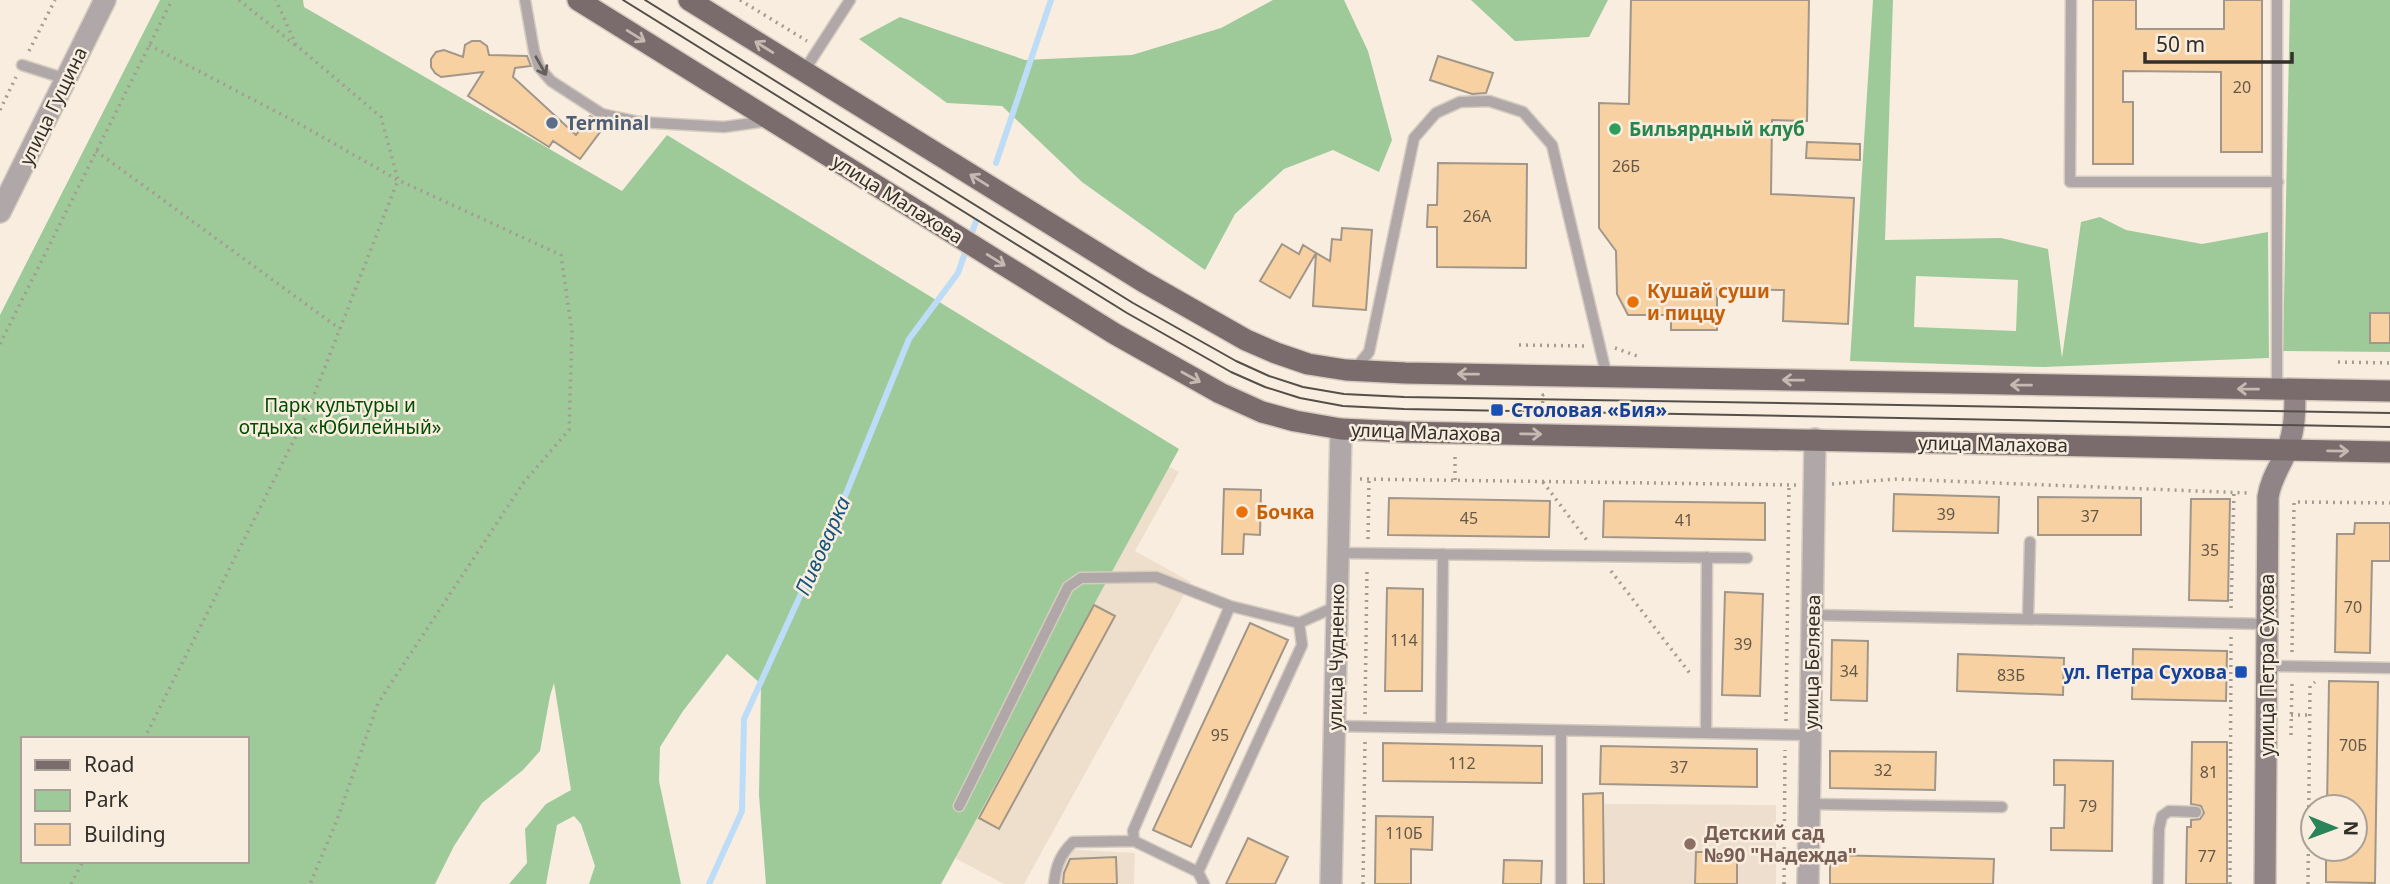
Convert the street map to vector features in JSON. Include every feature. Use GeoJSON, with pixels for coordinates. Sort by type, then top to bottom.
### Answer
{"type":"FeatureCollection","features":[{"type":"Feature","properties":{"kind":"main road","name":"улица Малахова"},"geometry":{"type":"LineString","coordinates":[[578,0],[1115,334],[1209,387],[1262,412],[1295,421],[1341,429],[1404,432],[2390,452]]}},
{"type":"Feature","properties":{"kind":"main road"},"geometry":{"type":"LineString","coordinates":[[689,0],[1144,282],[1235,334],[1297,360],[1346,370],[2390,391]]}},
{"type":"Feature","properties":{"kind":"street","name":"улица Гущина"},"geometry":{"type":"LineString","coordinates":[[0,212],[105,0]]}},
{"type":"Feature","properties":{"kind":"street","name":"улица Петра Сухова"},"geometry":{"type":"LineString","coordinates":[[2266,884],[2269,497],[2276,470],[2287,450],[2295,425],[2286,390]]}},
{"type":"Feature","properties":{"kind":"street","name":"улица Чудненко"},"geometry":{"type":"LineString","coordinates":[[1331,884],[1341,429]]}},
{"type":"Feature","properties":{"kind":"street","name":"улица Беляева"},"geometry":{"type":"LineString","coordinates":[[1808,884],[1815,439]]}},
{"type":"Feature","properties":{"kind":"lane"},"geometry":{"type":"LineString","coordinates":[[525,0],[539,67],[551,81],[602,114],[639,122],[724,127],[771,120]]}},
{"type":"Feature","properties":{"kind":"lane"},"geometry":{"type":"LineString","coordinates":[[2071,0],[2070,183],[2278,182]]}},
{"type":"Feature","properties":{"kind":"lane"},"geometry":{"type":"LineString","coordinates":[[2277,0],[2278,182],[2286,390]]}},
{"type":"Feature","properties":{"kind":"lane"},"geometry":{"type":"LineString","coordinates":[[804,71],[847,1]]}},
{"type":"Feature","properties":{"kind":"lane"},"geometry":{"type":"LineString","coordinates":[[22,65],[66,79]]}},
{"type":"Feature","properties":{"kind":"lane"},"geometry":{"type":"LineString","coordinates":[[1346,370],[1359,364],[1369,352],[1414,138],[1436,113],[1460,102],[1489,101],[1523,112],[1552,145],[1608,377]]}},
{"type":"Feature","properties":{"kind":"lane"},"geometry":{"type":"LineString","coordinates":[[2028,618],[2030,542]]}},
{"type":"Feature","properties":{"kind":"lane"},"geometry":{"type":"LineString","coordinates":[[1338,553],[1747,558]]}},
{"type":"Feature","properties":{"kind":"lane"},"geometry":{"type":"LineString","coordinates":[[1441,728],[1443,554]]}},
{"type":"Feature","properties":{"kind":"lane"},"geometry":{"type":"LineString","coordinates":[[1706,733],[1707,557]]}},
{"type":"Feature","properties":{"kind":"lane"},"geometry":{"type":"LineString","coordinates":[[959,806],[1068,587],[1081,578],[1156,577],[1230,606],[1299,623],[1337,606]]}},
{"type":"Feature","properties":{"kind":"lane"},"geometry":{"type":"LineString","coordinates":[[1134,841],[1133,831],[1230,606]]}},
{"type":"Feature","properties":{"kind":"lane"},"geometry":{"type":"LineString","coordinates":[[1813,615],[2267,624]]}},
{"type":"Feature","properties":{"kind":"lane"},"geometry":{"type":"LineString","coordinates":[[1198,872],[1302,645],[1299,623]]}},
{"type":"Feature","properties":{"kind":"lane"},"geometry":{"type":"LineString","coordinates":[[2266,666],[2390,668]]}},
{"type":"Feature","properties":{"kind":"lane"},"geometry":{"type":"LineString","coordinates":[[1334,726],[1811,735]]}},
{"type":"Feature","properties":{"kind":"lane"},"geometry":{"type":"LineString","coordinates":[[1561,731],[1561,884]]}},
{"type":"Feature","properties":{"kind":"lane"},"geometry":{"type":"LineString","coordinates":[[1810,804],[2002,807]]}},
{"type":"Feature","properties":{"kind":"lane"},"geometry":{"type":"LineString","coordinates":[[2158,884],[2159,830],[2162,816],[2169,811],[2196,812]]}},
{"type":"Feature","properties":{"kind":"lane"},"geometry":{"type":"LineString","coordinates":[[1054,884],[1062,853],[1073,842],[1134,841],[1198,872],[1204,884]]}},
{"type":"Feature","properties":{"kind":"path"},"geometry":{"type":"LineString","coordinates":[[0,344],[172,0]]}},
{"type":"Feature","properties":{"kind":"path"},"geometry":{"type":"LineString","coordinates":[[145,737],[305,418],[398,180],[381,117],[239,0]]}},
{"type":"Feature","properties":{"kind":"path"},"geometry":{"type":"LineString","coordinates":[[276,0],[296,45]]}},
{"type":"Feature","properties":{"kind":"path"},"geometry":{"type":"LineString","coordinates":[[740,0],[819,48]]}},
{"type":"Feature","properties":{"kind":"path"},"geometry":{"type":"LineString","coordinates":[[149,45],[296,122],[398,180],[561,255],[572,332],[569,430],[524,482],[378,703],[337,820],[310,884]]}},
{"type":"Feature","properties":{"kind":"path"},"geometry":{"type":"LineString","coordinates":[[96,151],[340,329]]}},
{"type":"Feature","properties":{"kind":"path"},"geometry":{"type":"LineString","coordinates":[[1519,345],[1608,346],[1642,358]]}},
{"type":"Feature","properties":{"kind":"path"},"geometry":{"type":"LineString","coordinates":[[2338,362],[2390,363]]}},
{"type":"Feature","properties":{"kind":"path"},"geometry":{"type":"LineString","coordinates":[[1454,480],[1455,454]]}},
{"type":"Feature","properties":{"kind":"path"},"geometry":{"type":"LineString","coordinates":[[1340,479],[1789,485],[1897,479],[2249,493]]}},
{"type":"Feature","properties":{"kind":"path"},"geometry":{"type":"LineString","coordinates":[[1363,884],[1369,479]]}},
{"type":"Feature","properties":{"kind":"path"},"geometry":{"type":"LineString","coordinates":[[1542,482],[1706,694]]}},
{"type":"Feature","properties":{"kind":"path"},"geometry":{"type":"LineString","coordinates":[[1784,884],[1789,485]]}},
{"type":"Feature","properties":{"kind":"path"},"geometry":{"type":"LineString","coordinates":[[2230,884],[2234,491]]}},
{"type":"Feature","properties":{"kind":"path"},"geometry":{"type":"LineString","coordinates":[[2291,735],[2294,502],[2390,503]]}},
{"type":"Feature","properties":{"kind":"path"},"geometry":{"type":"LineString","coordinates":[[2308,884],[2311,686],[2332,667]]}},
{"type":"Feature","properties":{"kind":"path"},"geometry":{"type":"LineString","coordinates":[[2291,715],[2310,715]]}},
{"type":"Feature","properties":{"kind":"path"},"geometry":{"type":"LineString","coordinates":[[71,884],[82,863]]}},
{"type":"Feature","properties":{"kind":"shaded area"},"geometry":{"type":"Polygon","coordinates":[[[1108,434],[1179,472],[1135,551],[1191,582],[1024,884],[1004,884],[858,807],[1108,434]]]}},
{"type":"Feature","properties":{"kind":"shaded area","name":"Детский сад №90 \"Надежда\""},"geometry":{"type":"Polygon","coordinates":[[[1605,804],[1776,805],[1776,884],[1604,884],[1605,804]]]}},
{"type":"Feature","properties":{"kind":"shaded area"},"geometry":{"type":"Polygon","coordinates":[[[1063,849],[1135,853],[1134,884],[1047,884],[1063,849]]]}},
{"type":"Feature","properties":{"kind":"green space","name":"Парк культуры и отдыха «Юбилейный»"},"geometry":{"type":"Polygon","coordinates":[[[160,0],[303,0],[304,7],[622,191],[667,135],[1179,449],[941,884],[766,884],[759,795],[761,684],[727,654],[683,711],[660,747],[659,781],[681,884],[589,884],[595,866],[581,824],[574,816],[557,825],[546,884],[509,884],[527,863],[525,829],[546,804],[571,790],[554,683],[540,751],[523,770],[482,803],[454,846],[435,884],[0,884],[0,315],[160,0]]]}},
{"type":"Feature","properties":{"kind":"green space"},"geometry":{"type":"Polygon","coordinates":[[[1273,0],[1344,0],[1368,51],[1392,140],[1379,172],[1333,150],[1284,169],[1235,214],[1205,270],[1082,182],[1002,106],[947,103],[859,39],[900,17],[1025,60],[1132,55],[1221,28],[1273,0]]]}},
{"type":"Feature","properties":{"kind":"green space"},"geometry":{"type":"Polygon","coordinates":[[[1471,0],[1608,0],[1589,37],[1515,41],[1471,0]]]}},
{"type":"Feature","properties":{"kind":"green space"},"geometry":{"type":"Polygon","coordinates":[[[1873,0],[1893,0],[1885,240],[2001,238],[2048,249],[2062,358],[2081,222],[2100,217],[2126,230],[2202,244],[2268,232],[2269,358],[2044,367],[1850,361],[1873,0]],[[1916,276],[1914,327],[2016,331],[2018,280],[1916,276]]]}},
{"type":"Feature","properties":{"kind":"green space"},"geometry":{"type":"Polygon","coordinates":[[[2290,0],[2390,0],[2390,352],[2283,351],[2290,0]]]}},
{"type":"Feature","properties":{"kind":"building"},"geometry":{"type":"Polygon","coordinates":[[[1631,0],[1809,0],[1807,121],[1772,120],[1771,194],[1854,198],[1848,324],[1783,321],[1784,290],[1717,289],[1717,330],[1671,330],[1671,315],[1628,315],[1617,294],[1616,251],[1599,228],[1599,103],[1629,104],[1631,0]]]}},
{"type":"Feature","properties":{"kind":"building"},"geometry":{"type":"Polygon","coordinates":[[[2093,0],[2136,0],[2136,29],[2224,29],[2224,0],[2262,0],[2262,152],[2221,152],[2221,72],[2123,71],[2123,102],[2133,102],[2133,164],[2093,164],[2093,0]]]}},
{"type":"Feature","properties":{"kind":"building"},"geometry":{"type":"Polygon","coordinates":[[[480,41],[487,46],[489,55],[527,56],[531,66],[515,68],[513,77],[576,135],[590,116],[606,124],[580,159],[553,141],[549,147],[468,96],[483,72],[441,77],[435,73],[431,67],[431,59],[436,52],[444,50],[463,57],[465,45],[480,41]]]}},
{"type":"Feature","properties":{"kind":"building"},"geometry":{"type":"Polygon","coordinates":[[[1438,56],[1493,73],[1486,93],[1472,94],[1430,80],[1438,56]]]}},
{"type":"Feature","properties":{"kind":"building"},"geometry":{"type":"Polygon","coordinates":[[[1807,142],[1860,144],[1860,160],[1806,158],[1807,142]]]}},
{"type":"Feature","properties":{"kind":"building"},"geometry":{"type":"Polygon","coordinates":[[[1438,163],[1527,164],[1526,268],[1437,267],[1437,227],[1427,227],[1428,205],[1437,205],[1438,163]]]}},
{"type":"Feature","properties":{"kind":"building"},"geometry":{"type":"Polygon","coordinates":[[[1342,228],[1372,230],[1366,310],[1313,306],[1316,253],[1330,261],[1332,239],[1341,240],[1342,228]]]}},
{"type":"Feature","properties":{"kind":"building"},"geometry":{"type":"Polygon","coordinates":[[[1282,244],[1299,254],[1303,245],[1316,253],[1290,298],[1260,281],[1282,244]]]}},
{"type":"Feature","properties":{"kind":"building"},"geometry":{"type":"Polygon","coordinates":[[[2370,313],[2390,313],[2390,343],[2370,343],[2370,313]]]}},
{"type":"Feature","properties":{"kind":"building","name":"Бочка"},"geometry":{"type":"Polygon","coordinates":[[[1224,489],[1261,490],[1260,535],[1244,534],[1243,554],[1222,554],[1224,489]]]}},
{"type":"Feature","properties":{"kind":"building"},"geometry":{"type":"Polygon","coordinates":[[[1894,494],[1999,497],[1998,533],[1893,531],[1894,494]]]}},
{"type":"Feature","properties":{"kind":"building"},"geometry":{"type":"Polygon","coordinates":[[[2038,497],[2141,498],[2141,535],[2038,535],[2038,497]]]}},
{"type":"Feature","properties":{"kind":"building"},"geometry":{"type":"Polygon","coordinates":[[[1389,498],[1550,501],[1549,537],[1388,535],[1389,498]]]}},
{"type":"Feature","properties":{"kind":"building"},"geometry":{"type":"Polygon","coordinates":[[[2191,499],[2230,499],[2228,601],[2189,600],[2191,499]]]}},
{"type":"Feature","properties":{"kind":"building"},"geometry":{"type":"Polygon","coordinates":[[[1604,501],[1765,503],[1765,540],[1603,537],[1604,501]]]}},
{"type":"Feature","properties":{"kind":"building"},"geometry":{"type":"Polygon","coordinates":[[[2355,523],[2390,523],[2390,561],[2372,561],[2370,653],[2335,652],[2337,534],[2354,534],[2355,523]]]}},
{"type":"Feature","properties":{"kind":"building"},"geometry":{"type":"Polygon","coordinates":[[[1387,588],[1423,589],[1422,691],[1385,691],[1387,588]]]}},
{"type":"Feature","properties":{"kind":"building"},"geometry":{"type":"Polygon","coordinates":[[[1725,592],[1763,594],[1760,696],[1722,695],[1725,592]]]}},
{"type":"Feature","properties":{"kind":"building"},"geometry":{"type":"Polygon","coordinates":[[[1094,605],[1115,616],[999,829],[979,818],[1094,605]]]}},
{"type":"Feature","properties":{"kind":"building"},"geometry":{"type":"Polygon","coordinates":[[[1250,623],[1288,640],[1191,847],[1153,830],[1250,623]]]}},
{"type":"Feature","properties":{"kind":"building"},"geometry":{"type":"Polygon","coordinates":[[[1832,640],[1868,641],[1867,701],[1831,700],[1832,640]]]}},
{"type":"Feature","properties":{"kind":"building"},"geometry":{"type":"Polygon","coordinates":[[[2133,649],[2227,651],[2226,701],[2132,699],[2133,649]]]}},
{"type":"Feature","properties":{"kind":"building"},"geometry":{"type":"Polygon","coordinates":[[[1958,654],[2064,658],[2063,695],[1957,691],[1958,654]]]}},
{"type":"Feature","properties":{"kind":"building"},"geometry":{"type":"Polygon","coordinates":[[[2329,681],[2378,682],[2375,883],[2326,882],[2326,863],[2369,863],[2369,793],[2327,793],[2329,681]]]}},
{"type":"Feature","properties":{"kind":"building"},"geometry":{"type":"Polygon","coordinates":[[[2192,742],[2227,742],[2227,884],[2186,884],[2187,827],[2191,827],[2191,820],[2200,819],[2204,813],[2201,806],[2191,804],[2192,742]]]}},
{"type":"Feature","properties":{"kind":"building"},"geometry":{"type":"Polygon","coordinates":[[[1383,743],[1542,746],[1542,783],[1383,781],[1383,743]]]}},
{"type":"Feature","properties":{"kind":"building"},"geometry":{"type":"Polygon","coordinates":[[[1601,746],[1757,749],[1757,787],[1600,784],[1601,746]]]}},
{"type":"Feature","properties":{"kind":"building"},"geometry":{"type":"Polygon","coordinates":[[[1830,751],[1936,752],[1935,790],[1830,788],[1830,751]]]}},
{"type":"Feature","properties":{"kind":"building"},"geometry":{"type":"Polygon","coordinates":[[[2054,760],[2113,761],[2112,851],[2051,850],[2051,828],[2064,828],[2065,785],[2054,785],[2054,760]]]}},
{"type":"Feature","properties":{"kind":"building"},"geometry":{"type":"Polygon","coordinates":[[[1603,793],[1604,884],[1584,884],[1583,794],[1603,793]]]}},
{"type":"Feature","properties":{"kind":"building"},"geometry":{"type":"Polygon","coordinates":[[[1376,816],[1433,817],[1432,850],[1411,849],[1411,884],[1375,884],[1376,816]]]}},
{"type":"Feature","properties":{"kind":"building"},"geometry":{"type":"Polygon","coordinates":[[[1248,838],[1288,857],[1275,884],[1226,884],[1248,838]]]}},
{"type":"Feature","properties":{"kind":"building"},"geometry":{"type":"Polygon","coordinates":[[[1696,852],[1737,852],[1737,884],[1695,884],[1696,852]]]}},
{"type":"Feature","properties":{"kind":"building"},"geometry":{"type":"Polygon","coordinates":[[[1830,855],[1994,859],[1993,884],[1830,884],[1830,855]]]}},
{"type":"Feature","properties":{"kind":"building"},"geometry":{"type":"Polygon","coordinates":[[[1116,857],[1117,884],[1063,884],[1070,859],[1116,857]]]}},
{"type":"Feature","properties":{"kind":"building"},"geometry":{"type":"Polygon","coordinates":[[[1504,860],[1542,861],[1541,884],[1503,884],[1504,860]]]}},
{"type":"Feature","properties":{"kind":"waterway","name":"Пивоварка"},"geometry":{"type":"LineString","coordinates":[[996,163],[1051,0]]}},
{"type":"Feature","properties":{"kind":"waterway","name":"Пивоварка"},"geometry":{"type":"LineString","coordinates":[[709,884],[742,811],[744,719],[841,506],[909,339],[958,273],[976,221]]}},
{"type":"Feature","properties":{"kind":"tram line"},"geometry":{"type":"LineString","coordinates":[[623,0],[1127,313],[1231,372],[1300,398],[1343,406],[1404,409],[2390,427]]}},
{"type":"Feature","properties":{"kind":"tram line"},"geometry":{"type":"LineString","coordinates":[[645,0],[1133,303],[1236,361],[1303,387],[1344,394],[1404,397],[2390,413]]}},
{"type":"Feature","properties":{"kind":"place","name":"Terminal"},"geometry":{"type":"Point","coordinates":[552,123]}},
{"type":"Feature","properties":{"kind":"place","name":"Бильярдный клуб"},"geometry":{"type":"Point","coordinates":[1615,129]}},
{"type":"Feature","properties":{"kind":"place","name":"Кушай суши и пиццу"},"geometry":{"type":"Point","coordinates":[1633,302]}},
{"type":"Feature","properties":{"kind":"place","name":"Столовая «Бия»"},"geometry":{"type":"Point","coordinates":[1497,410]}},
{"type":"Feature","properties":{"kind":"place","name":"Бочка"},"geometry":{"type":"Point","coordinates":[1242,512]}},
{"type":"Feature","properties":{"kind":"place","name":"ул. Петра Сухова"},"geometry":{"type":"Point","coordinates":[2241,672]}},
{"type":"Feature","properties":{"kind":"place","name":"Детский сад №90 \"Надежда\""},"geometry":{"type":"Point","coordinates":[1690,844]}}]}
